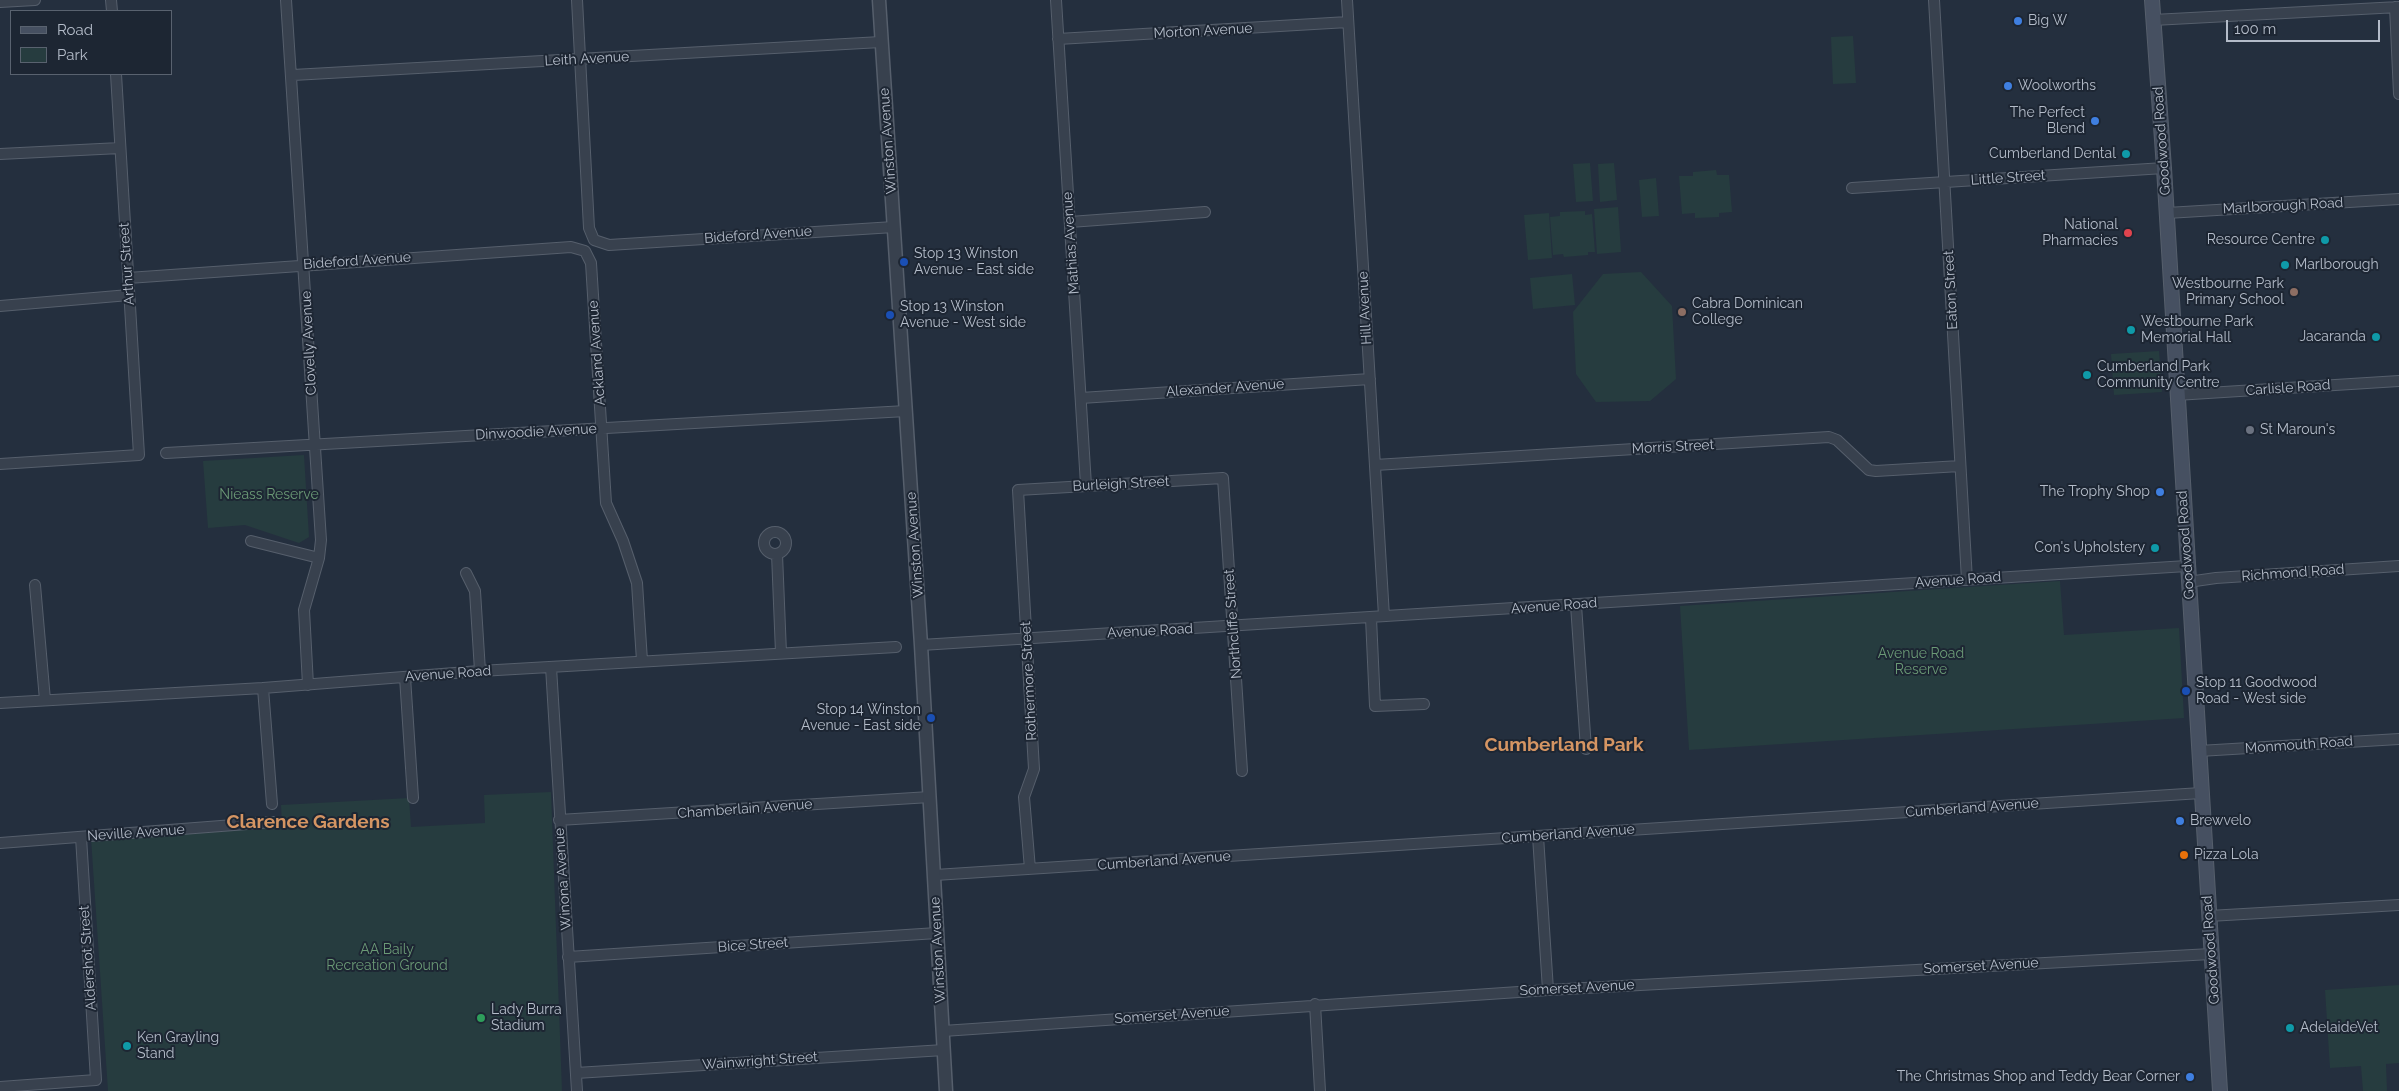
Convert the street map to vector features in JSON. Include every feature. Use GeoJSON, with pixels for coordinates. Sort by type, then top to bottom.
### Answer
{"type":"FeatureCollection","features":[{"type":"Feature","properties":{"kind":"main road","name":"Goodwood Road"},"geometry":{"type":"LineString","coordinates":[[2152,0],[2167,213],[2176,395],[2220,1091]]}},
{"type":"Feature","properties":{"kind":"street"},"geometry":{"type":"LineString","coordinates":[[0,2],[36,0]]}},
{"type":"Feature","properties":{"kind":"street","name":"Clovelly Avenue"},"geometry":{"type":"LineString","coordinates":[[286,0],[293,75],[321,540],[319,558],[304,610],[308,685]]}},
{"type":"Feature","properties":{"kind":"street"},"geometry":{"type":"LineString","coordinates":[[577,0],[580,59]]}},
{"type":"Feature","properties":{"kind":"street","name":"Winston Avenue"},"geometry":{"type":"LineString","coordinates":[[879,0],[921,645],[946,1091]]}},
{"type":"Feature","properties":{"kind":"street","name":"Mathias Avenue"},"geometry":{"type":"LineString","coordinates":[[1056,0],[1086,486]]}},
{"type":"Feature","properties":{"kind":"street","name":"Hill Avenue"},"geometry":{"type":"LineString","coordinates":[[1347,0],[1384,616]]}},
{"type":"Feature","properties":{"kind":"street","name":"Eaton Street"},"geometry":{"type":"LineString","coordinates":[[1934,0],[1946,182],[1967,580]]}},
{"type":"Feature","properties":{"kind":"street"},"geometry":{"type":"LineString","coordinates":[[2153,20],[2397,7],[2399,94]]}},
{"type":"Feature","properties":{"kind":"street","name":"Morton Avenue"},"geometry":{"type":"LineString","coordinates":[[1058,39],[1348,22]]}},
{"type":"Feature","properties":{"kind":"street","name":"Leith Avenue"},"geometry":{"type":"LineString","coordinates":[[293,75],[881,42]]}},
{"type":"Feature","properties":{"kind":"street","name":"Bideford Avenue"},"geometry":{"type":"LineString","coordinates":[[580,59],[588,228],[594,240],[608,245],[894,227]]}},
{"type":"Feature","properties":{"kind":"street","name":"Arthur Street"},"geometry":{"type":"LineString","coordinates":[[0,464],[139,455],[116,75]]}},
{"type":"Feature","properties":{"kind":"street"},"geometry":{"type":"LineString","coordinates":[[0,154],[120,148]]}},
{"type":"Feature","properties":{"kind":"street","name":"Little Street"},"geometry":{"type":"LineString","coordinates":[[1852,188],[2164,168]]}},
{"type":"Feature","properties":{"kind":"street","name":"Marlborough Road"},"geometry":{"type":"LineString","coordinates":[[2167,213],[2399,199]]}},
{"type":"Feature","properties":{"kind":"street"},"geometry":{"type":"LineString","coordinates":[[1070,222],[1205,212]]}},
{"type":"Feature","properties":{"kind":"street","name":"Bideford Avenue"},"geometry":{"type":"LineString","coordinates":[[128,278],[571,247],[585,251]]}},
{"type":"Feature","properties":{"kind":"street","name":"Ackland Avenue"},"geometry":{"type":"LineString","coordinates":[[585,251],[592,263],[606,503],[623,541],[637,583],[642,662]]}},
{"type":"Feature","properties":{"kind":"street"},"geometry":{"type":"LineString","coordinates":[[0,306],[129,295]]}},
{"type":"Feature","properties":{"kind":"street","name":"Alexander Avenue"},"geometry":{"type":"LineString","coordinates":[[1080,398],[1370,379]]}},
{"type":"Feature","properties":{"kind":"street","name":"Carlisle Road"},"geometry":{"type":"LineString","coordinates":[[2176,395],[2399,381]]}},
{"type":"Feature","properties":{"kind":"street","name":"Dinwoodie Avenue"},"geometry":{"type":"LineString","coordinates":[[166,453],[906,411]]}},
{"type":"Feature","properties":{"kind":"street","name":"Morris Street"},"geometry":{"type":"LineString","coordinates":[[1375,465],[1829,437],[1837,440],[1869,470],[1960,466]]}},
{"type":"Feature","properties":{"kind":"street","name":"Burleigh Street"},"geometry":{"type":"LineString","coordinates":[[1018,490],[1224,478]]}},
{"type":"Feature","properties":{"kind":"street","name":"Northcliffe Street"},"geometry":{"type":"LineString","coordinates":[[1224,478],[1242,771]]}},
{"type":"Feature","properties":{"kind":"street","name":"Rothermore Street"},"geometry":{"type":"LineString","coordinates":[[1018,490],[1034,769],[1024,797],[1030,869]]}},
{"type":"Feature","properties":{"kind":"street"},"geometry":{"type":"LineString","coordinates":[[251,541],[319,558]]}},
{"type":"Feature","properties":{"kind":"street"},"geometry":{"type":"LineString","coordinates":[[777,554],[781,653]]}},
{"type":"Feature","properties":{"kind":"street","name":"Avenue Road"},"geometry":{"type":"LineString","coordinates":[[921,645],[2187,566]]}},
{"type":"Feature","properties":{"kind":"street","name":"Richmond Road"},"geometry":{"type":"LineString","coordinates":[[2188,582],[2216,578],[2399,566]]}},
{"type":"Feature","properties":{"kind":"street"},"geometry":{"type":"LineString","coordinates":[[466,573],[475,591],[480,671]]}},
{"type":"Feature","properties":{"kind":"street"},"geometry":{"type":"LineString","coordinates":[[35,585],[44,700]]}},
{"type":"Feature","properties":{"kind":"street"},"geometry":{"type":"LineString","coordinates":[[1576,605],[1586,749]]}},
{"type":"Feature","properties":{"kind":"street"},"geometry":{"type":"LineString","coordinates":[[1371,618],[1375,706],[1424,704]]}},
{"type":"Feature","properties":{"kind":"street","name":"Avenue Road"},"geometry":{"type":"LineString","coordinates":[[0,703],[308,685],[480,671],[896,647]]}},
{"type":"Feature","properties":{"kind":"street","name":"Winona Avenue"},"geometry":{"type":"LineString","coordinates":[[551,667],[577,1091]]}},
{"type":"Feature","properties":{"kind":"street"},"geometry":{"type":"LineString","coordinates":[[405,677],[413,798]]}},
{"type":"Feature","properties":{"kind":"street"},"geometry":{"type":"LineString","coordinates":[[263,688],[272,804]]}},
{"type":"Feature","properties":{"kind":"street","name":"Monmouth Road"},"geometry":{"type":"LineString","coordinates":[[2198,751],[2399,739]]}},
{"type":"Feature","properties":{"kind":"street","name":"Cumberland Avenue"},"geometry":{"type":"LineString","coordinates":[[935,876],[2201,793]]}},
{"type":"Feature","properties":{"kind":"street","name":"Chamberlain Avenue"},"geometry":{"type":"LineString","coordinates":[[559,820],[930,797]]}},
{"type":"Feature","properties":{"kind":"street","name":"Neville Avenue"},"geometry":{"type":"LineString","coordinates":[[0,843],[273,822]]}},
{"type":"Feature","properties":{"kind":"street"},"geometry":{"type":"LineString","coordinates":[[1538,836],[1548,990]]}},
{"type":"Feature","properties":{"kind":"street","name":"Aldershot Street"},"geometry":{"type":"LineString","coordinates":[[0,1087],[96,1080],[81,837]]}},
{"type":"Feature","properties":{"kind":"street"},"geometry":{"type":"LineString","coordinates":[[2209,916],[2399,905]]}},
{"type":"Feature","properties":{"kind":"street","name":"Bice Street"},"geometry":{"type":"LineString","coordinates":[[568,958],[937,933]]}},
{"type":"Feature","properties":{"kind":"street","name":"Somerset Avenue"},"geometry":{"type":"LineString","coordinates":[[942,1031],[1315,1004],[2211,954]]}},
{"type":"Feature","properties":{"kind":"street"},"geometry":{"type":"LineString","coordinates":[[1315,1004],[1320,1091]]}},
{"type":"Feature","properties":{"kind":"street","name":"Wainwright Street"},"geometry":{"type":"LineString","coordinates":[[576,1073],[944,1050]]}},
{"type":"Feature","properties":{"kind":"green space"},"geometry":{"type":"Polygon","coordinates":[[[1853,36],[1856,83],[1833,84],[1831,37],[1853,36]]]}},
{"type":"Feature","properties":{"kind":"green space"},"geometry":{"type":"Polygon","coordinates":[[[1590,163],[1593,201],[1576,202],[1573,164],[1590,163]]]}},
{"type":"Feature","properties":{"kind":"green space"},"geometry":{"type":"Polygon","coordinates":[[[1614,163],[1617,200],[1600,202],[1598,164],[1614,163]]]}},
{"type":"Feature","properties":{"kind":"green space"},"geometry":{"type":"Polygon","coordinates":[[[1716,170],[1717,175],[1729,175],[1732,212],[1719,213],[1719,217],[1695,218],[1695,213],[1682,214],[1679,176],[1693,176],[1693,172],[1716,170]]]}},
{"type":"Feature","properties":{"kind":"green space"},"geometry":{"type":"Polygon","coordinates":[[[1656,178],[1659,216],[1642,217],[1639,180],[1656,178]]]}},
{"type":"Feature","properties":{"kind":"green space"},"geometry":{"type":"Polygon","coordinates":[[[1618,207],[1621,252],[1597,254],[1594,209],[1618,207]]]}},
{"type":"Feature","properties":{"kind":"green space"},"geometry":{"type":"Polygon","coordinates":[[[1585,211],[1585,215],[1592,214],[1595,252],[1588,252],[1588,255],[1564,257],[1563,254],[1553,255],[1550,217],[1560,216],[1560,212],[1585,211]]]}},
{"type":"Feature","properties":{"kind":"green space"},"geometry":{"type":"Polygon","coordinates":[[[1549,213],[1552,258],[1528,260],[1524,215],[1549,213]]]}},
{"type":"Feature","properties":{"kind":"green space"},"geometry":{"type":"Polygon","coordinates":[[[1641,272],[1672,306],[1676,379],[1650,401],[1596,402],[1576,374],[1573,312],[1603,274],[1641,272]]]}},
{"type":"Feature","properties":{"kind":"green space"},"geometry":{"type":"Polygon","coordinates":[[[1572,274],[1575,305],[1533,309],[1530,278],[1572,274]]]}},
{"type":"Feature","properties":{"kind":"green space"},"geometry":{"type":"Polygon","coordinates":[[[2159,351],[2162,392],[2114,395],[2111,354],[2159,351]]]}},
{"type":"Feature","properties":{"kind":"green space","name":"Nieass Reserve"},"geometry":{"type":"Polygon","coordinates":[[[304,455],[309,537],[299,543],[245,525],[208,528],[203,461],[304,455]]]}},
{"type":"Feature","properties":{"kind":"green space","name":"Avenue Road Reserve"},"geometry":{"type":"Polygon","coordinates":[[[2060,581],[2064,635],[2179,628],[2184,718],[1689,750],[1680,606],[2060,581]]]}},
{"type":"Feature","properties":{"kind":"green space","name":"AA Baily Recreation Ground"},"geometry":{"type":"Polygon","coordinates":[[[551,792],[562,1091],[108,1091],[91,838],[282,824],[281,805],[409,798],[411,827],[485,823],[484,795],[551,792]]]}},
{"type":"Feature","properties":{"kind":"green space"},"geometry":{"type":"Polygon","coordinates":[[[2399,985],[2399,1063],[2386,1064],[2387,1091],[2363,1091],[2361,1066],[2330,1068],[2325,990],[2399,985]]]}},
{"type":"Feature","properties":{"kind":"place","name":"Big W"},"geometry":{"type":"Point","coordinates":[2018,21]}},
{"type":"Feature","properties":{"kind":"place","name":"Woolworths"},"geometry":{"type":"Point","coordinates":[2008,86]}},
{"type":"Feature","properties":{"kind":"place","name":"The Perfect Blend"},"geometry":{"type":"Point","coordinates":[2095,121]}},
{"type":"Feature","properties":{"kind":"place","name":"Cumberland Dental"},"geometry":{"type":"Point","coordinates":[2126,154]}},
{"type":"Feature","properties":{"kind":"place","name":"National Pharmacies"},"geometry":{"type":"Point","coordinates":[2128,233]}},
{"type":"Feature","properties":{"kind":"place","name":"Resource Centre"},"geometry":{"type":"Point","coordinates":[2325,240]}},
{"type":"Feature","properties":{"kind":"place","name":"Stop 13 Winston Avenue - East side"},"geometry":{"type":"Point","coordinates":[904,262]}},
{"type":"Feature","properties":{"kind":"place","name":"Marlborough"},"geometry":{"type":"Point","coordinates":[2285,265]}},
{"type":"Feature","properties":{"kind":"place","name":"Westbourne Park Primary School"},"geometry":{"type":"Point","coordinates":[2294,292]}},
{"type":"Feature","properties":{"kind":"place","name":"Cabra Dominican College"},"geometry":{"type":"Point","coordinates":[1682,312]}},
{"type":"Feature","properties":{"kind":"place","name":"Stop 13 Winston Avenue - West side"},"geometry":{"type":"Point","coordinates":[890,315]}},
{"type":"Feature","properties":{"kind":"place","name":"Westbourne Park Memorial Hall"},"geometry":{"type":"Point","coordinates":[2131,330]}},
{"type":"Feature","properties":{"kind":"place","name":"Jacaranda"},"geometry":{"type":"Point","coordinates":[2376,337]}},
{"type":"Feature","properties":{"kind":"place","name":"Cumberland Park Community Centre"},"geometry":{"type":"Point","coordinates":[2087,375]}},
{"type":"Feature","properties":{"kind":"place","name":"St Maroun's"},"geometry":{"type":"Point","coordinates":[2250,430]}},
{"type":"Feature","properties":{"kind":"place","name":"The Trophy Shop"},"geometry":{"type":"Point","coordinates":[2160,492]}},
{"type":"Feature","properties":{"kind":"place","name":"Con's Upholstery"},"geometry":{"type":"Point","coordinates":[2155,548]}},
{"type":"Feature","properties":{"kind":"place","name":"Stop 11 Goodwood Road - West side"},"geometry":{"type":"Point","coordinates":[2186,691]}},
{"type":"Feature","properties":{"kind":"place","name":"Stop 14 Winston Avenue - East side"},"geometry":{"type":"Point","coordinates":[931,718]}},
{"type":"Feature","properties":{"kind":"place","name":"Brewvelo"},"geometry":{"type":"Point","coordinates":[2180,821]}},
{"type":"Feature","properties":{"kind":"place","name":"Pizza Lola"},"geometry":{"type":"Point","coordinates":[2184,855]}},
{"type":"Feature","properties":{"kind":"place","name":"Lady Burra Stadium"},"geometry":{"type":"Point","coordinates":[481,1018]}},
{"type":"Feature","properties":{"kind":"place","name":"AdelaideVet"},"geometry":{"type":"Point","coordinates":[2290,1028]}},
{"type":"Feature","properties":{"kind":"place","name":"Ken Grayling Stand"},"geometry":{"type":"Point","coordinates":[127,1046]}},
{"type":"Feature","properties":{"kind":"place","name":"The Christmas Shop and Teddy Bear Corner"},"geometry":{"type":"Point","coordinates":[2190,1077]}},
{"type":"Feature","properties":{"kind":"district","name":"Cumberland Park"},"geometry":{"type":"Point","coordinates":[1564,745]}},
{"type":"Feature","properties":{"kind":"district","name":"Clarence Gardens"},"geometry":{"type":"Point","coordinates":[308,822]}}]}
